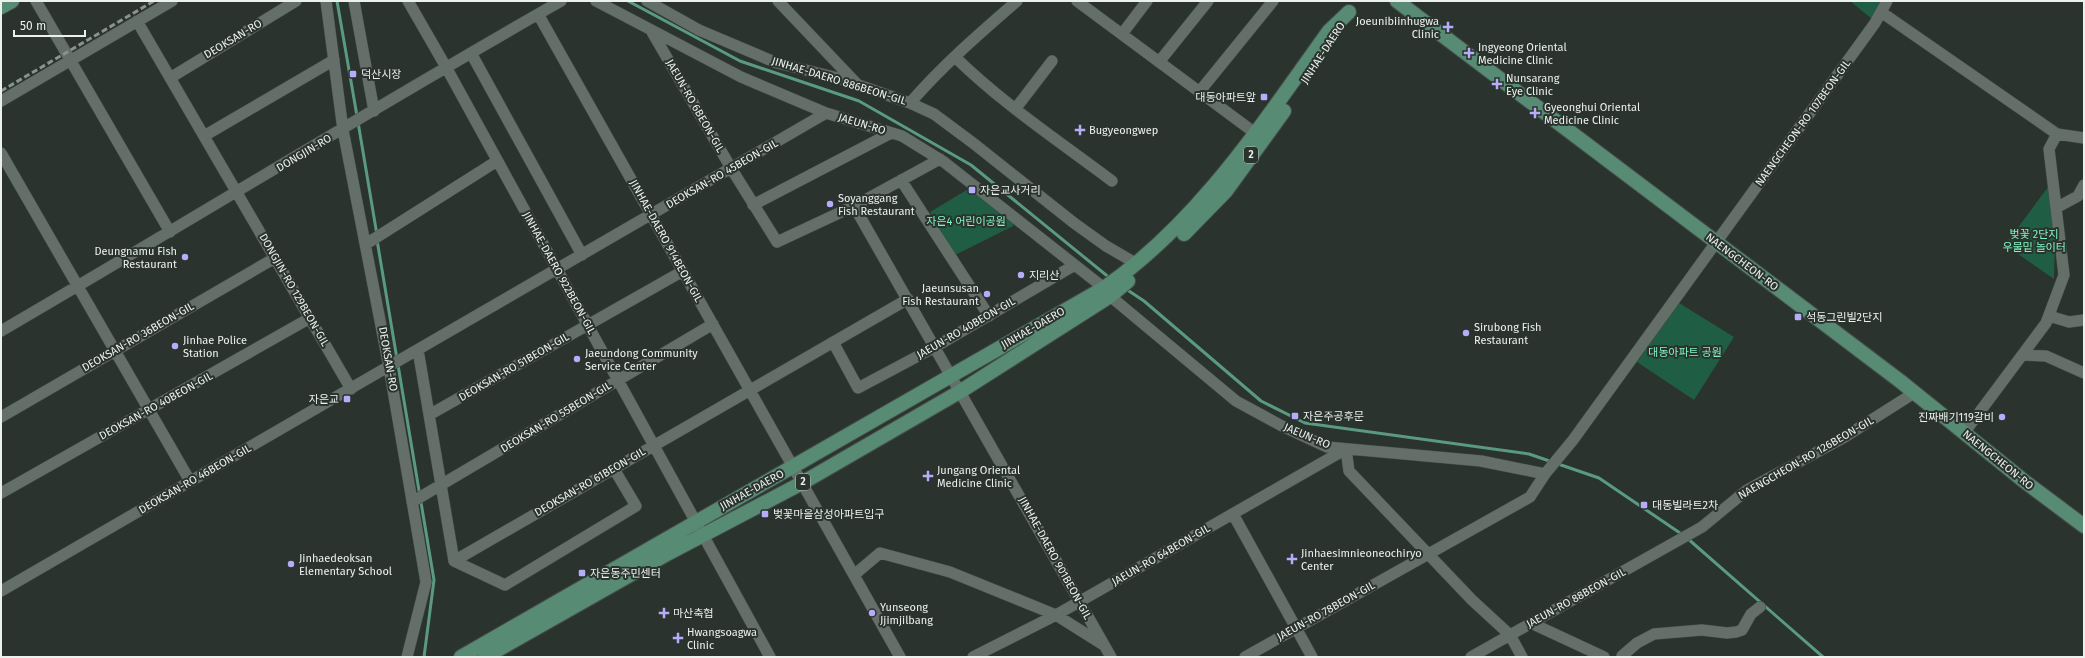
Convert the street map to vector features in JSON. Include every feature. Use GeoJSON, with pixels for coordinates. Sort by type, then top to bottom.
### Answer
{"type":"FeatureCollection","features":[{"type":"Feature","properties":{"kind":"main road"},"geometry":{"type":"LineString","coordinates":[[1,7],[12,1]]}},
{"type":"Feature","properties":{"kind":"main road","name":"NAENGCHEON-RO"},"geometry":{"type":"LineString","coordinates":[[1397,1],[1914,393],[2084,526]]}},
{"type":"Feature","properties":{"kind":"main road","name":"JINHAE-DAERO"},"geometry":{"type":"LineString","coordinates":[[1127,276],[1137,264],[1181,224],[1217,184],[1256,133],[1329,31],[1353,6]]}},
{"type":"Feature","properties":{"kind":"main road","name":"JINHAE-DAERO"},"geometry":{"type":"LineString","coordinates":[[1127,276],[1187,231],[1226,190],[1338,34],[1353,6]]}},
{"type":"Feature","properties":{"kind":"main road","name":"2"},"geometry":{"type":"LineString","coordinates":[[1108,291],[1127,276]]}},
{"type":"Feature","properties":{"kind":"main road","name":"JINHAE-DAERO"},"geometry":{"type":"LineString","coordinates":[[461,657],[695,522],[794,467],[951,375],[1108,291]]}},
{"type":"Feature","properties":{"kind":"main road","name":"JINHAE-DAERO"},"geometry":{"type":"LineString","coordinates":[[485,657],[628,576],[802,482],[960,391],[1108,291]]}},
{"type":"Feature","properties":{"kind":"street"},"geometry":{"type":"LineString","coordinates":[[36,1],[170,232]]}},
{"type":"Feature","properties":{"kind":"street"},"geometry":{"type":"LineString","coordinates":[[1,101],[72,61],[172,1]]}},
{"type":"Feature","properties":{"kind":"street","name":"DEOKSAN-RO"},"geometry":{"type":"LineString","coordinates":[[170,78],[296,1]]}},
{"type":"Feature","properties":{"kind":"street","name":"DEOKSAN-RO"},"geometry":{"type":"LineString","coordinates":[[326,1],[343,130],[389,367],[426,582],[407,657]]}},
{"type":"Feature","properties":{"kind":"street"},"geometry":{"type":"LineString","coordinates":[[354,1],[374,111]]}},
{"type":"Feature","properties":{"kind":"street","name":"JINHAE-DAERO 922BEON-GIL"},"geometry":{"type":"LineString","coordinates":[[408,1],[441,70],[497,161],[702,536],[770,657]]}},
{"type":"Feature","properties":{"kind":"street","name":"DONGJIN-RO"},"geometry":{"type":"LineString","coordinates":[[1,331],[343,130],[441,70],[561,1]]}},
{"type":"Feature","properties":{"kind":"street","name":"JAEUN-RO"},"geometry":{"type":"LineString","coordinates":[[596,1],[741,77],[826,113],[902,136],[940,159],[1073,266],[1108,291],[1236,401],[1282,426],[1327,447],[1482,461],[1545,474]]}},
{"type":"Feature","properties":{"kind":"street","name":"JINHAE-DAERO 886BEON-GIL"},"geometry":{"type":"LineString","coordinates":[[647,1],[699,30],[777,63],[838,78],[910,103],[934,114],[973,142],[1074,223],[1106,246],[1137,264]]}},
{"type":"Feature","properties":{"kind":"street"},"geometry":{"type":"LineString","coordinates":[[778,1],[859,86]]}},
{"type":"Feature","properties":{"kind":"street"},"geometry":{"type":"LineString","coordinates":[[910,103],[955,57],[1017,1]]}},
{"type":"Feature","properties":{"kind":"street"},"geometry":{"type":"LineString","coordinates":[[1122,34],[1147,1]]}},
{"type":"Feature","properties":{"kind":"street"},"geometry":{"type":"LineString","coordinates":[[1159,62],[1208,1]]}},
{"type":"Feature","properties":{"kind":"street"},"geometry":{"type":"LineString","coordinates":[[1200,91],[1273,1]]}},
{"type":"Feature","properties":{"kind":"street","name":"NAENGCHEON-RO 107BEON-GIL"},"geometry":{"type":"LineString","coordinates":[[1563,452],[1716,242],[1881,12],[1887,1]]}},
{"type":"Feature","properties":{"kind":"street"},"geometry":{"type":"LineString","coordinates":[[1082,3],[1256,133]]}},
{"type":"Feature","properties":{"kind":"street"},"geometry":{"type":"LineString","coordinates":[[1881,12],[2057,134],[2084,138]]}},
{"type":"Feature","properties":{"kind":"street","name":"JINHAE-DAERO 914BEON-GIL"},"geometry":{"type":"LineString","coordinates":[[538,14],[900,657]]}},
{"type":"Feature","properties":{"kind":"street","name":"DONGJIN-RO 129BEON-GIL"},"geometry":{"type":"LineString","coordinates":[[137,21],[352,388]]}},
{"type":"Feature","properties":{"kind":"street","name":"JAEUN-RO 6BEON-GIL"},"geometry":{"type":"LineString","coordinates":[[652,31],[731,168],[777,242],[854,206]]}},
{"type":"Feature","properties":{"kind":"street"},"geometry":{"type":"LineString","coordinates":[[471,53],[582,255]]}},
{"type":"Feature","properties":{"kind":"street"},"geometry":{"type":"LineString","coordinates":[[955,57],[973,74],[1016,108],[1112,181]]}},
{"type":"Feature","properties":{"kind":"street"},"geometry":{"type":"LineString","coordinates":[[204,136],[334,60]]}},
{"type":"Feature","properties":{"kind":"street"},"geometry":{"type":"LineString","coordinates":[[1016,108],[1052,61]]}},
{"type":"Feature","properties":{"kind":"street","name":"DEOKSAN-RO 45BEON-GIL"},"geometry":{"type":"LineString","coordinates":[[389,367],[826,113]]}},
{"type":"Feature","properties":{"kind":"street"},"geometry":{"type":"LineString","coordinates":[[753,205],[891,133]]}},
{"type":"Feature","properties":{"kind":"street"},"geometry":{"type":"LineString","coordinates":[[1964,433],[2046,323],[2064,275],[2049,149],[2057,134]]}},
{"type":"Feature","properties":{"kind":"street"},"geometry":{"type":"LineString","coordinates":[[1,154],[190,481]]}},
{"type":"Feature","properties":{"kind":"street"},"geometry":{"type":"LineString","coordinates":[[854,206],[940,159]]}},
{"type":"Feature","properties":{"kind":"street"},"geometry":{"type":"LineString","coordinates":[[366,244],[497,161]]}},
{"type":"Feature","properties":{"kind":"street"},"geometry":{"type":"LineString","coordinates":[[901,180],[989,316]]}},
{"type":"Feature","properties":{"kind":"street"},"geometry":{"type":"LineString","coordinates":[[2056,208],[2078,196],[2084,185]]}},
{"type":"Feature","properties":{"kind":"street","name":"JINHAE-DAERO 901BEON-GIL"},"geometry":{"type":"LineString","coordinates":[[854,206],[936,347],[1111,657]]}},
{"type":"Feature","properties":{"kind":"street","name":"DEOKSAN-RO 36BEON-GIL"},"geometry":{"type":"LineString","coordinates":[[1,417],[275,258]]}},
{"type":"Feature","properties":{"kind":"street","name":"JAEUN-RO 40BEON-GIL"},"geometry":{"type":"LineString","coordinates":[[833,342],[858,388],[936,347],[1073,266]]}},
{"type":"Feature","properties":{"kind":"street","name":"DEOKSAN-RO 51BEON-GIL"},"geometry":{"type":"LineString","coordinates":[[429,415],[683,271]]}},
{"type":"Feature","properties":{"kind":"street","name":"DEOKSAN-RO 61BEON-GIL"},"geometry":{"type":"LineString","coordinates":[[454,561],[908,298]]}},
{"type":"Feature","properties":{"kind":"street"},"geometry":{"type":"LineString","coordinates":[[2048,316],[2070,322],[2084,320]]}},
{"type":"Feature","properties":{"kind":"street","name":"DEOKSAN-RO 40BEON-GIL"},"geometry":{"type":"LineString","coordinates":[[1,493],[310,318]]}},
{"type":"Feature","properties":{"kind":"street","name":"DEOKSAN-RO 55BEON-GIL"},"geometry":{"type":"LineString","coordinates":[[412,502],[713,324]]}},
{"type":"Feature","properties":{"kind":"street"},"geometry":{"type":"LineString","coordinates":[[418,350],[454,561],[505,585],[636,506],[614,469]]}},
{"type":"Feature","properties":{"kind":"street"},"geometry":{"type":"LineString","coordinates":[[2023,355],[2046,356],[2081,372]]}},
{"type":"Feature","properties":{"kind":"street","name":"DEOKSAN-RO 46BEON-GIL"},"geometry":{"type":"LineString","coordinates":[[1,591],[389,367]]}},
{"type":"Feature","properties":{"kind":"street","name":"NAENGCHEON-RO 126BEON-GIL"},"geometry":{"type":"LineString","coordinates":[[1680,540],[1702,527],[1747,490],[1843,438],[1914,393]]}},
{"type":"Feature","properties":{"kind":"street"},"geometry":{"type":"LineString","coordinates":[[1346,448],[1349,471],[1472,600],[1510,635],[1522,657]]}},
{"type":"Feature","properties":{"kind":"street","name":"JAEUN-RO 64BEON-GIL"},"geometry":{"type":"LineString","coordinates":[[973,657],[1080,602],[1346,448]]}},
{"type":"Feature","properties":{"kind":"street","name":"JAEUN-RO 78BEON-GIL"},"geometry":{"type":"LineString","coordinates":[[1245,657],[1530,497],[1545,474],[1563,452]]}},
{"type":"Feature","properties":{"kind":"street"},"geometry":{"type":"LineString","coordinates":[[1233,514],[1312,657]]}},
{"type":"Feature","properties":{"kind":"street","name":"JAEUN-RO 88BEON-GIL"},"geometry":{"type":"LineString","coordinates":[[1472,657],[1680,540]]}},
{"type":"Feature","properties":{"kind":"street"},"geometry":{"type":"LineString","coordinates":[[854,575],[880,553],[950,572],[1056,615],[1104,646]]}},
{"type":"Feature","properties":{"kind":"street"},"geometry":{"type":"LineString","coordinates":[[1619,657],[1654,634],[1702,630],[1736,632],[1742,630],[1751,614],[1760,607]]}},
{"type":"Feature","properties":{"kind":"street"},"geometry":{"type":"LineString","coordinates":[[1530,624],[1604,657]]}},
{"type":"Feature","properties":{"kind":"green space"},"geometry":{"type":"Polygon","coordinates":[[[1850,1],[1880,1],[1872,19],[1850,1]]]}},
{"type":"Feature","properties":{"kind":"green space","name":"벚꽃 2단지 우물밑 놀이터"},"geometry":{"type":"Polygon","coordinates":[[[2048,187],[2055,234],[2054,279],[2005,245],[2048,187]]]}},
{"type":"Feature","properties":{"kind":"green space","name":"자은4 어린이공원"},"geometry":{"type":"Polygon","coordinates":[[[970,188],[1013,223],[1013,226],[955,255],[930,212],[970,188]]]}},
{"type":"Feature","properties":{"kind":"green space","name":"대동아파트 공원"},"geometry":{"type":"Polygon","coordinates":[[[1679,303],[1734,337],[1694,400],[1637,362],[1679,303]]]}},
{"type":"Feature","properties":{"kind":"waterway"},"geometry":{"type":"LineString","coordinates":[[337,1],[357,116]]}},
{"type":"Feature","properties":{"kind":"waterway"},"geometry":{"type":"LineString","coordinates":[[628,1],[740,61],[859,101],[971,165],[1111,279]]}},
{"type":"Feature","properties":{"kind":"waterway"},"geometry":{"type":"LineString","coordinates":[[358,122],[377,235]]}},
{"type":"Feature","properties":{"kind":"waterway"},"geometry":{"type":"LineString","coordinates":[[377,240],[397,359]]}},
{"type":"Feature","properties":{"kind":"waterway"},"geometry":{"type":"LineString","coordinates":[[1126,289],[1144,301],[1261,401],[1305,423],[1529,454],[1599,478],[1683,535]]}},
{"type":"Feature","properties":{"kind":"waterway"},"geometry":{"type":"LineString","coordinates":[[398,365],[434,580],[424,657]]}},
{"type":"Feature","properties":{"kind":"waterway"},"geometry":{"type":"LineString","coordinates":[[1687,538],[1823,657]]}},
{"type":"Feature","properties":{"kind":"railway"},"geometry":{"type":"LineString","coordinates":[[1,91],[154,1]]}},
{"type":"Feature","properties":{"kind":"place","name":"Joeunibiinhugwa Clinic"},"geometry":{"type":"Point","coordinates":[1448,27]}},
{"type":"Feature","properties":{"kind":"place","name":"Ingyeong Oriental Medicine Clinic"},"geometry":{"type":"Point","coordinates":[1469,53]}},
{"type":"Feature","properties":{"kind":"place","name":"덕산시장"},"geometry":{"type":"Point","coordinates":[353,74]}},
{"type":"Feature","properties":{"kind":"place","name":"Nunsarang Eye Clinic"},"geometry":{"type":"Point","coordinates":[1497,84]}},
{"type":"Feature","properties":{"kind":"place","name":"대동아파트앞"},"geometry":{"type":"Point","coordinates":[1264,97]}},
{"type":"Feature","properties":{"kind":"place","name":"Gyeonghui Oriental Medicine Clinic"},"geometry":{"type":"Point","coordinates":[1535,113]}},
{"type":"Feature","properties":{"kind":"place","name":"Bugyeongwep"},"geometry":{"type":"Point","coordinates":[1080,130]}},
{"type":"Feature","properties":{"kind":"place","name":"자은교사거리"},"geometry":{"type":"Point","coordinates":[972,190]}},
{"type":"Feature","properties":{"kind":"place","name":"Soyanggang Fish Restaurant"},"geometry":{"type":"Point","coordinates":[830,204]}},
{"type":"Feature","properties":{"kind":"place","name":"Deungnamu Fish Restaurant"},"geometry":{"type":"Point","coordinates":[185,257]}},
{"type":"Feature","properties":{"kind":"place","name":"지리산"},"geometry":{"type":"Point","coordinates":[1021,275]}},
{"type":"Feature","properties":{"kind":"place","name":"Jaeunsusan Fish Restaurant"},"geometry":{"type":"Point","coordinates":[987,294]}},
{"type":"Feature","properties":{"kind":"place","name":"석동그린빌2단지"},"geometry":{"type":"Point","coordinates":[1798,317]}},
{"type":"Feature","properties":{"kind":"place","name":"Sirubong Fish Restaurant"},"geometry":{"type":"Point","coordinates":[1466,333]}},
{"type":"Feature","properties":{"kind":"place","name":"Jinhae Police Station"},"geometry":{"type":"Point","coordinates":[175,346]}},
{"type":"Feature","properties":{"kind":"place","name":"Jaeundong Community Service Center"},"geometry":{"type":"Point","coordinates":[577,359]}},
{"type":"Feature","properties":{"kind":"place","name":"자은교"},"geometry":{"type":"Point","coordinates":[347,399]}},
{"type":"Feature","properties":{"kind":"place","name":"자은주공후문"},"geometry":{"type":"Point","coordinates":[1295,416]}},
{"type":"Feature","properties":{"kind":"place","name":"진짜배기119갈비"},"geometry":{"type":"Point","coordinates":[2002,417]}},
{"type":"Feature","properties":{"kind":"place","name":"Jungang Oriental Medicine Clinic"},"geometry":{"type":"Point","coordinates":[928,476]}},
{"type":"Feature","properties":{"kind":"place","name":"대동빌라트2차"},"geometry":{"type":"Point","coordinates":[1644,505]}},
{"type":"Feature","properties":{"kind":"place","name":"벚꽃마을삼성아파트입구"},"geometry":{"type":"Point","coordinates":[765,514]}},
{"type":"Feature","properties":{"kind":"place","name":"Jinhaesimnieoneochiryo Center"},"geometry":{"type":"Point","coordinates":[1292,559]}},
{"type":"Feature","properties":{"kind":"place","name":"Jinhaedeoksan Elementary School"},"geometry":{"type":"Point","coordinates":[291,564]}},
{"type":"Feature","properties":{"kind":"place","name":"자은동주민센터"},"geometry":{"type":"Point","coordinates":[582,573]}},
{"type":"Feature","properties":{"kind":"place","name":"마산축협"},"geometry":{"type":"Point","coordinates":[664,613]}},
{"type":"Feature","properties":{"kind":"place","name":"Yunseong Jjimjilbang"},"geometry":{"type":"Point","coordinates":[872,613]}},
{"type":"Feature","properties":{"kind":"place","name":"Hwangsoagwa Clinic"},"geometry":{"type":"Point","coordinates":[678,638]}}]}
